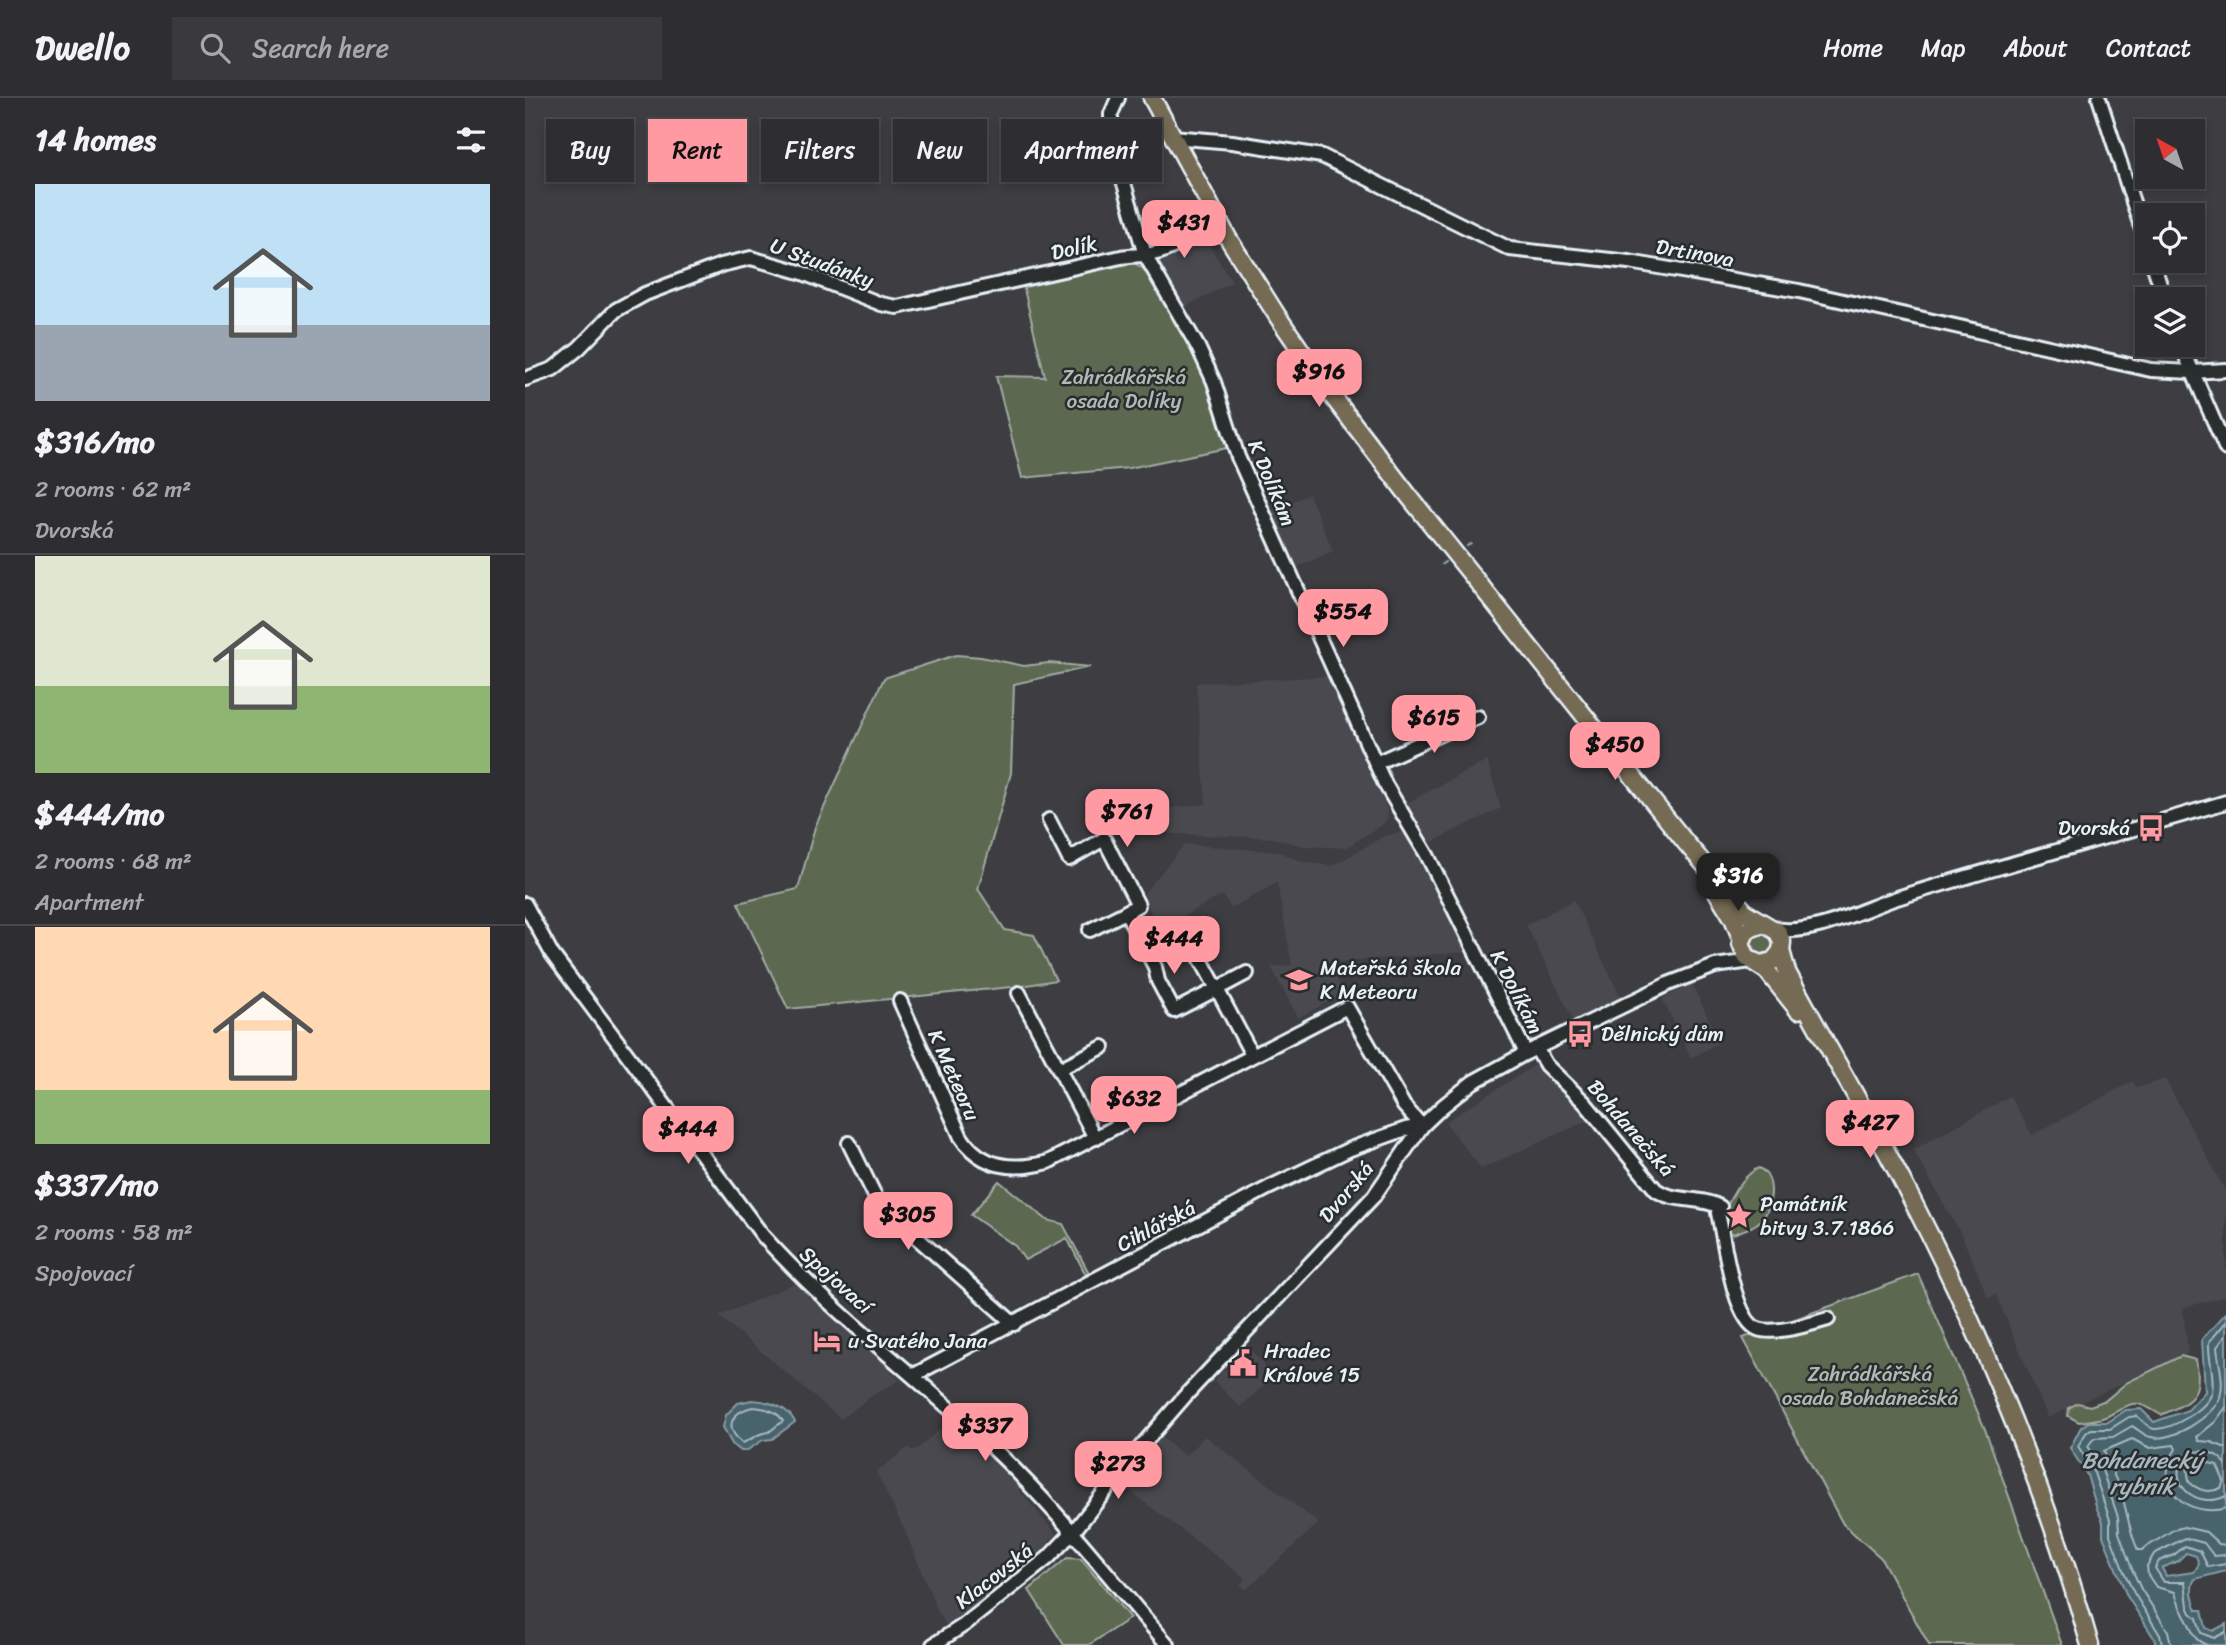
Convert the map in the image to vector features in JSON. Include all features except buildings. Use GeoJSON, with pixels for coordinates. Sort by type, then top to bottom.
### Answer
{"type":"FeatureCollection","features":[{"type":"Feature","properties":{"kind":"main road"},"geometry":{"type":"LineString","coordinates":[[1152,98],[1228,238],[1333,397],[1686,843],[1746,914],[1769,926],[1780,937],[1787,972],[1879,1138],[1938,1252],[1989,1364],[2029,1463],[2090,1645]]}},
{"type":"Feature","properties":{"kind":"main road"},"geometry":{"type":"LineString","coordinates":[[1686,843],[1733,918],[1744,954],[1778,983],[1831,1054]]}},
{"type":"Feature","properties":{"kind":"main road","name":"Dvorská"},"geometry":{"type":"LineString","coordinates":[[1742,942],[1747,930],[1769,926]]}},
{"type":"Feature","properties":{"kind":"main road","name":"Dvorská"},"geometry":{"type":"LineString","coordinates":[[1753,962],[1761,964],[1773,961],[1781,950]]}},
{"type":"Feature","properties":{"kind":"street","name":"K Dolíkám"},"geometry":{"type":"LineString","coordinates":[[1118,98],[1111,114],[1111,129],[1145,255],[1198,347],[1214,382],[1238,457],[1385,784],[1427,855],[1531,1050]]}},
{"type":"Feature","properties":{"kind":"street"},"geometry":{"type":"LineString","coordinates":[[2099,98],[2135,208]]}},
{"type":"Feature","properties":{"kind":"street","name":"Drtinova"},"geometry":{"type":"LineString","coordinates":[[1172,137],[1232,142],[1322,156],[1510,249],[1629,262],[1772,286],[2151,370],[2226,370]]}},
{"type":"Feature","properties":{"kind":"street","name":"Dolík"},"geometry":{"type":"LineString","coordinates":[[1013,282],[1121,257],[1163,251],[1202,233],[1212,232],[1228,238]]}},
{"type":"Feature","properties":{"kind":"street","name":"U Studánky"},"geometry":{"type":"LineString","coordinates":[[525,379],[553,369],[579,348],[616,310],[645,294],[721,265],[751,258],[800,272],[881,304],[897,307],[1013,282]]}},
{"type":"Feature","properties":{"kind":"street"},"geometry":{"type":"LineString","coordinates":[[2186,357],[2226,449]]}},
{"type":"Feature","properties":{"kind":"street"},"geometry":{"type":"LineString","coordinates":[[1376,763],[1478,717]]}},
{"type":"Feature","properties":{"kind":"street","name":"Dvorská"},"geometry":{"type":"LineString","coordinates":[[1769,926],[1797,931],[1810,929],[1897,898],[2226,802]]}},
{"type":"Feature","properties":{"kind":"street"},"geometry":{"type":"LineString","coordinates":[[1049,820],[1069,859],[1105,834],[1138,905],[1090,930]]}},
{"type":"Feature","properties":{"kind":"street","name":"Spojovací"},"geometry":{"type":"LineString","coordinates":[[525,904],[552,954],[763,1236],[797,1273],[997,1452],[1074,1531],[1102,1569],[1168,1645]]}},
{"type":"Feature","properties":{"kind":"street"},"geometry":{"type":"LineString","coordinates":[[1126,912],[1174,1011],[1247,973]]}},
{"type":"Feature","properties":{"kind":"street","name":"Dvorská"},"geometry":{"type":"LineString","coordinates":[[1781,950],[1810,929]]}},
{"type":"Feature","properties":{"kind":"street","name":"Dvorská"},"geometry":{"type":"LineString","coordinates":[[1715,966],[1742,942]]}},
{"type":"Feature","properties":{"kind":"street"},"geometry":{"type":"LineString","coordinates":[[1199,956],[1252,1055]]}},
{"type":"Feature","properties":{"kind":"street","name":"Dvorská"},"geometry":{"type":"LineString","coordinates":[[1074,1531],[1132,1457],[1185,1396],[1374,1196],[1423,1126],[1443,1106],[1473,1082],[1531,1050],[1668,984],[1715,966],[1753,962]]}},
{"type":"Feature","properties":{"kind":"street"},"geometry":{"type":"LineString","coordinates":[[1019,993],[1095,1138]]}},
{"type":"Feature","properties":{"kind":"street","name":"K Meteoru"},"geometry":{"type":"LineString","coordinates":[[900,1001],[956,1128],[966,1145],[995,1165],[1027,1168],[1048,1162],[1347,1007],[1404,1106],[1423,1126]]}},
{"type":"Feature","properties":{"kind":"street"},"geometry":{"type":"LineString","coordinates":[[1059,1069],[1103,1047]]}},
{"type":"Feature","properties":{"kind":"street","name":"Bohdanečská"},"geometry":{"type":"LineString","coordinates":[[1531,1050],[1585,1103],[1656,1189],[1673,1198],[1712,1203],[1720,1207],[1718,1213],[1732,1279],[1742,1311],[1752,1325],[1759,1330],[1773,1330],[1828,1319]]}},
{"type":"Feature","properties":{"kind":"street","name":"Cihlářská"},"geometry":{"type":"LineString","coordinates":[[914,1376],[1270,1187],[1350,1149],[1406,1129],[1423,1126]]}},
{"type":"Feature","properties":{"kind":"street"},"geometry":{"type":"LineString","coordinates":[[849,1143],[879,1204],[1014,1324]]}},
{"type":"Feature","properties":{"kind":"street","name":"Klacovská"},"geometry":{"type":"LineString","coordinates":[[933,1645],[964,1625],[1048,1558],[1074,1531]]}},
{"type":"Feature","properties":{"kind":"shaded area"},"geometry":{"type":"Polygon","coordinates":[[[1205,238],[1232,282],[1182,309],[1156,264],[1205,238]]]}},
{"type":"Feature","properties":{"kind":"shaded area"},"geometry":{"type":"Polygon","coordinates":[[[1309,494],[1333,551],[1296,568],[1268,512],[1309,494]]]}},
{"type":"Feature","properties":{"kind":"shaded area"},"geometry":{"type":"Polygon","coordinates":[[[1333,676],[1372,760],[1365,764],[1387,809],[1388,818],[1383,824],[1346,848],[1303,846],[1272,838],[1152,833],[1152,810],[1206,804],[1196,683],[1333,676]]]}},
{"type":"Feature","properties":{"kind":"shaded area"},"geometry":{"type":"Polygon","coordinates":[[[1487,760],[1501,808],[1428,844],[1405,804],[1487,760]]]}},
{"type":"Feature","properties":{"kind":"shaded area"},"geometry":{"type":"Polygon","coordinates":[[[1401,832],[1411,836],[1466,952],[1328,963],[1345,993],[1298,1018],[1271,967],[1292,965],[1277,883],[1231,908],[1223,895],[1157,930],[1144,893],[1185,844],[1279,852],[1303,862],[1332,866],[1384,836],[1401,832]]]}},
{"type":"Feature","properties":{"kind":"shaded area"},"geometry":{"type":"Polygon","coordinates":[[[1574,900],[1621,998],[1573,1020],[1526,925],[1574,900]]]}},
{"type":"Feature","properties":{"kind":"shaded area"},"geometry":{"type":"Polygon","coordinates":[[[1692,984],[1720,1042],[1691,1058],[1662,999],[1692,984]]]}},
{"type":"Feature","properties":{"kind":"shaded area"},"geometry":{"type":"Polygon","coordinates":[[[1538,1063],[1558,1081],[1589,1120],[1481,1169],[1445,1122],[1538,1063]]]}},
{"type":"Feature","properties":{"kind":"shaded area"},"geometry":{"type":"Polygon","coordinates":[[[2165,1079],[2226,1192],[2226,1296],[2183,1308],[2188,1353],[2048,1418],[1996,1295],[1988,1298],[1962,1236],[1913,1150],[2010,1096],[2032,1135],[2133,1081],[2137,1088],[2165,1079]]]}},
{"type":"Feature","properties":{"kind":"shaded area"},"geometry":{"type":"Polygon","coordinates":[[[800,1281],[892,1365],[890,1371],[900,1380],[873,1395],[841,1419],[719,1316],[800,1281]]]}},
{"type":"Feature","properties":{"kind":"shaded area"},"geometry":{"type":"Polygon","coordinates":[[[1247,1347],[1264,1363],[1268,1382],[1240,1407],[1214,1381],[1247,1347]]]}},
{"type":"Feature","properties":{"kind":"shaded area"},"geometry":{"type":"Polygon","coordinates":[[[952,1419],[1022,1487],[1019,1490],[1056,1534],[1035,1558],[948,1627],[938,1612],[904,1529],[876,1472],[909,1447],[912,1451],[917,1449],[952,1419]]]}},
{"type":"Feature","properties":{"kind":"shaded area"},"geometry":{"type":"Polygon","coordinates":[[[1205,1436],[1319,1523],[1246,1590],[1240,1584],[1245,1578],[1123,1486],[1161,1437],[1185,1456],[1205,1436]]]}},
{"type":"Feature","properties":{"kind":"green space","name":"Zahrádkářská osada Dolíky"},"geometry":{"type":"Polygon","coordinates":[[[1130,260],[1145,270],[1198,359],[1227,448],[1129,468],[1022,478],[996,376],[1045,377],[1023,285],[1130,260]]]}},
{"type":"Feature","properties":{"kind":"green space"},"geometry":{"type":"Polygon","coordinates":[[[956,655],[1024,666],[1049,663],[1090,667],[1014,684],[1011,773],[978,889],[1005,930],[1034,935],[1056,980],[1022,986],[788,1009],[738,903],[798,889],[815,827],[884,678],[956,655]]]}},
{"type":"Feature","properties":{"kind":"green space"},"geometry":{"type":"Polygon","coordinates":[[[1757,931],[1769,932],[1775,942],[1772,953],[1761,958],[1749,940],[1757,931]]]}},
{"type":"Feature","properties":{"kind":"green space"},"geometry":{"type":"Polygon","coordinates":[[[1759,1168],[1765,1172],[1771,1186],[1767,1210],[1756,1224],[1733,1234],[1727,1228],[1726,1209],[1744,1179],[1759,1168]]]}},
{"type":"Feature","properties":{"kind":"green space"},"geometry":{"type":"Polygon","coordinates":[[[999,1181],[1047,1220],[1063,1224],[1089,1273],[1086,1275],[1067,1238],[1025,1260],[1015,1246],[971,1215],[999,1181]]]}},
{"type":"Feature","properties":{"kind":"green space","name":"Zahrádkářská osada Bohdanečská"},"geometry":{"type":"Polygon","coordinates":[[[1918,1274],[1985,1429],[2062,1645],[1929,1645],[1881,1558],[1843,1524],[1743,1338],[1918,1274]]]}},
{"type":"Feature","properties":{"kind":"green space"},"geometry":{"type":"Polygon","coordinates":[[[2181,1356],[2196,1360],[2198,1382],[2193,1396],[2181,1406],[2161,1415],[2144,1406],[2133,1404],[2093,1420],[2079,1422],[2068,1416],[2069,1408],[2078,1403],[2090,1406],[2106,1400],[2126,1383],[2181,1356]]]}},
{"type":"Feature","properties":{"kind":"green space"},"geometry":{"type":"Polygon","coordinates":[[[1067,1558],[1081,1559],[1130,1618],[1089,1645],[1064,1645],[1029,1590],[1067,1558]]]}},
{"type":"Feature","properties":{"kind":"water","name":"Bohdanecký rybník"},"geometry":{"type":"Polygon","coordinates":[[[2226,1313],[2226,1571],[2195,1579],[2192,1590],[2197,1610],[2202,1610],[2206,1628],[2213,1631],[2226,1624],[2226,1645],[2156,1645],[2127,1596],[2103,1536],[2103,1522],[2087,1475],[2070,1448],[2081,1427],[2089,1422],[2108,1422],[2126,1410],[2141,1409],[2154,1422],[2188,1410],[2205,1392],[2202,1339],[2226,1313]],[[2186,1553],[2178,1561],[2162,1568],[2166,1576],[2194,1572],[2199,1564],[2196,1556],[2186,1553]]]}},
{"type":"Feature","properties":{"kind":"water"},"geometry":{"type":"Polygon","coordinates":[[[752,1400],[776,1405],[787,1412],[795,1422],[772,1439],[763,1440],[746,1451],[741,1451],[732,1444],[723,1427],[726,1415],[738,1403],[752,1400]]]}},
{"type":"Feature","properties":{"kind":"waterway"},"geometry":{"type":"LineString","coordinates":[[1467,546],[1471,544]]}},
{"type":"Feature","properties":{"kind":"place","name":"Dvorská"},"geometry":{"type":"Point","coordinates":[2151,828]}},
{"type":"Feature","properties":{"kind":"place","name":"Mateřská škola K Meteoru"},"geometry":{"type":"Point","coordinates":[1299,980]}},
{"type":"Feature","properties":{"kind":"place","name":"Dělnický dům"},"geometry":{"type":"Point","coordinates":[1580,1034]}},
{"type":"Feature","properties":{"kind":"place","name":"Památník bitvy 3.7.1866"},"geometry":{"type":"Point","coordinates":[1739,1216]}},
{"type":"Feature","properties":{"kind":"place","name":"u Svatého Jana"},"geometry":{"type":"Point","coordinates":[827,1341]}},
{"type":"Feature","properties":{"kind":"place","name":"Hradec Králové 15"},"geometry":{"type":"Point","coordinates":[1243,1363]}}]}
